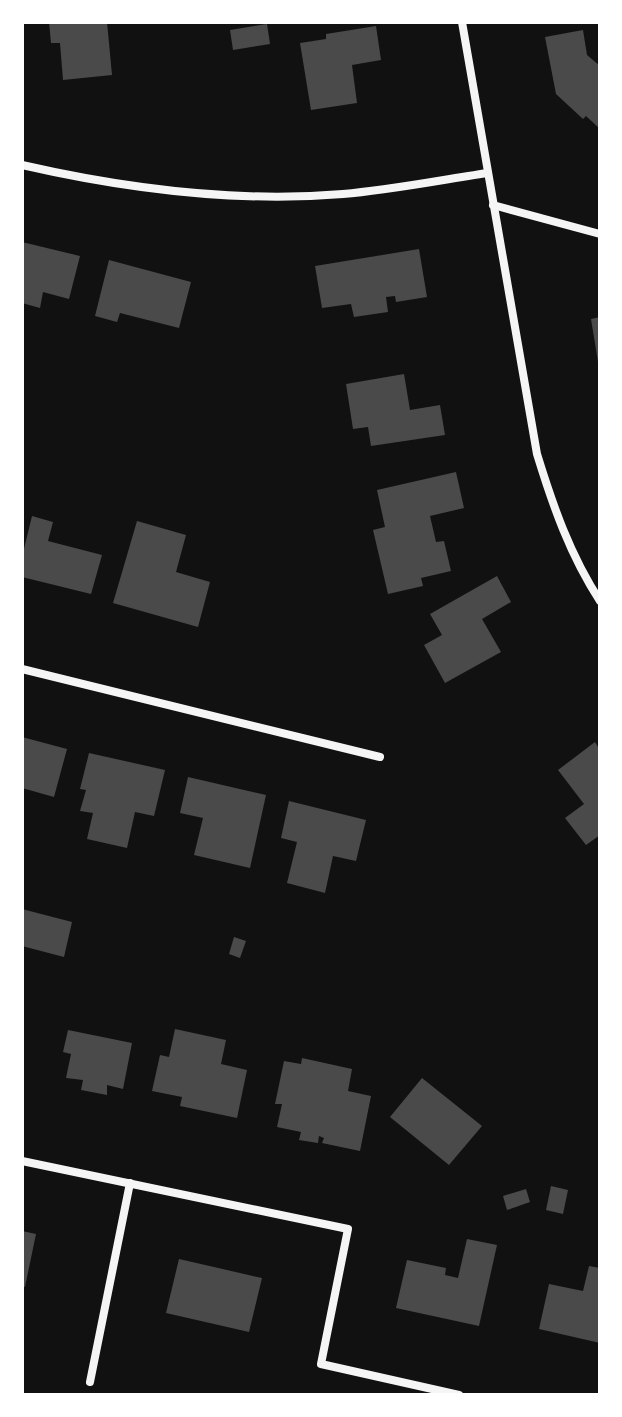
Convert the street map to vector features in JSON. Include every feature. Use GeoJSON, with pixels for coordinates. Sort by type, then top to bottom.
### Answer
{"type":"FeatureCollection","features":[{"type":"Feature","properties":{"kind":"street"},"geometry":{"type":"LineString","coordinates":[[462,22],[537,454],[558,521],[583,576],[600,601]]}},
{"type":"Feature","properties":{"kind":"street"},"geometry":{"type":"LineString","coordinates":[[22,165],[93,182],[192,194],[291,197],[344,194],[488,173]]}},
{"type":"Feature","properties":{"kind":"street"},"geometry":{"type":"LineString","coordinates":[[493,205],[600,234]]}},
{"type":"Feature","properties":{"kind":"street"},"geometry":{"type":"LineString","coordinates":[[22,669],[380,757]]}},
{"type":"Feature","properties":{"kind":"street"},"geometry":{"type":"LineString","coordinates":[[22,1161],[348,1229],[321,1364],[459,1395]]}},
{"type":"Feature","properties":{"kind":"street"},"geometry":{"type":"LineString","coordinates":[[90,1382],[130,1183]]}},
{"type":"Feature","properties":{"kind":"building"},"geometry":{"type":"Polygon","coordinates":[[[49,22],[107,22],[112,75],[63,80],[60,43],[51,43],[49,22]]]}},
{"type":"Feature","properties":{"kind":"building"},"geometry":{"type":"Polygon","coordinates":[[[267,24],[270,44],[233,50],[230,30],[267,24]]]}},
{"type":"Feature","properties":{"kind":"building"},"geometry":{"type":"Polygon","coordinates":[[[376,26],[381,60],[352,65],[357,103],[311,110],[300,43],[326,39],[326,34],[376,26]]]}},
{"type":"Feature","properties":{"kind":"building"},"geometry":{"type":"Polygon","coordinates":[[[583,30],[587,55],[600,66],[600,129],[586,116],[583,119],[556,94],[545,37],[583,30]]]}},
{"type":"Feature","properties":{"kind":"building"},"geometry":{"type":"Polygon","coordinates":[[[22,242],[80,256],[69,299],[43,292],[40,308],[22,303],[22,242]]]}},
{"type":"Feature","properties":{"kind":"building"},"geometry":{"type":"Polygon","coordinates":[[[419,249],[427,297],[396,302],[395,296],[386,297],[388,312],[354,317],[351,304],[322,308],[315,266],[419,249]]]}},
{"type":"Feature","properties":{"kind":"building"},"geometry":{"type":"Polygon","coordinates":[[[109,260],[191,282],[179,328],[120,313],[117,322],[95,316],[109,260]]]}},
{"type":"Feature","properties":{"kind":"building"},"geometry":{"type":"Polygon","coordinates":[[[600,317],[600,362],[598,362],[591,319],[600,317]]]}},
{"type":"Feature","properties":{"kind":"building"},"geometry":{"type":"Polygon","coordinates":[[[404,374],[410,410],[440,405],[445,435],[371,446],[368,427],[353,429],[346,384],[404,374]]]}},
{"type":"Feature","properties":{"kind":"building"},"geometry":{"type":"Polygon","coordinates":[[[456,472],[464,508],[430,516],[436,542],[444,541],[451,571],[421,578],[423,586],[388,594],[373,530],[385,527],[377,490],[456,472]]]}},
{"type":"Feature","properties":{"kind":"building"},"geometry":{"type":"Polygon","coordinates":[[[32,516],[53,522],[48,541],[102,555],[91,594],[22,577],[22,557],[32,516]]]}},
{"type":"Feature","properties":{"kind":"building"},"geometry":{"type":"Polygon","coordinates":[[[137,521],[186,535],[176,572],[210,582],[198,627],[113,603],[137,521]]]}},
{"type":"Feature","properties":{"kind":"building"},"geometry":{"type":"Polygon","coordinates":[[[497,576],[511,602],[482,619],[501,652],[445,683],[424,645],[442,635],[430,614],[497,576]]]}},
{"type":"Feature","properties":{"kind":"building"},"geometry":{"type":"Polygon","coordinates":[[[22,737],[67,749],[54,797],[22,788],[22,737]]]}},
{"type":"Feature","properties":{"kind":"building"},"geometry":{"type":"Polygon","coordinates":[[[595,742],[600,750],[600,835],[586,845],[565,818],[584,804],[558,770],[595,742]]]}},
{"type":"Feature","properties":{"kind":"building"},"geometry":{"type":"Polygon","coordinates":[[[89,753],[165,770],[154,816],[135,812],[127,848],[87,839],[93,813],[80,811],[86,790],[80,789],[89,753]]]}},
{"type":"Feature","properties":{"kind":"building"},"geometry":{"type":"Polygon","coordinates":[[[188,777],[266,795],[250,868],[194,855],[203,818],[180,813],[188,777]]]}},
{"type":"Feature","properties":{"kind":"building"},"geometry":{"type":"Polygon","coordinates":[[[289,801],[366,820],[356,861],[333,856],[325,893],[287,883],[297,842],[281,838],[289,801]]]}},
{"type":"Feature","properties":{"kind":"building"},"geometry":{"type":"Polygon","coordinates":[[[22,909],[72,922],[64,957],[22,946],[22,909]]]}},
{"type":"Feature","properties":{"kind":"building"},"geometry":{"type":"Polygon","coordinates":[[[234,937],[246,941],[240,958],[229,954],[234,937]]]}},
{"type":"Feature","properties":{"kind":"building"},"geometry":{"type":"Polygon","coordinates":[[[175,1029],[226,1040],[221,1064],[247,1070],[237,1118],[180,1106],[182,1097],[152,1091],[160,1055],[169,1057],[175,1029]]]}},
{"type":"Feature","properties":{"kind":"building"},"geometry":{"type":"Polygon","coordinates":[[[68,1030],[132,1043],[123,1089],[107,1085],[107,1095],[81,1090],[83,1080],[66,1078],[71,1054],[63,1052],[68,1030]]]}},
{"type":"Feature","properties":{"kind":"building"},"geometry":{"type":"Polygon","coordinates":[[[302,1058],[352,1069],[348,1091],[371,1096],[360,1151],[322,1143],[324,1138],[319,1136],[318,1143],[299,1140],[301,1132],[277,1127],[282,1104],[275,1104],[284,1061],[301,1064],[302,1058]]]}},
{"type":"Feature","properties":{"kind":"building"},"geometry":{"type":"Polygon","coordinates":[[[422,1078],[482,1126],[449,1165],[390,1117],[422,1078]]]}},
{"type":"Feature","properties":{"kind":"building"},"geometry":{"type":"Polygon","coordinates":[[[551,1186],[568,1190],[563,1214],[546,1210],[551,1186]]]}},
{"type":"Feature","properties":{"kind":"building"},"geometry":{"type":"Polygon","coordinates":[[[526,1189],[530,1202],[507,1210],[503,1196],[526,1189]]]}},
{"type":"Feature","properties":{"kind":"building"},"geometry":{"type":"Polygon","coordinates":[[[22,1231],[36,1234],[25,1287],[22,1286],[22,1231]]]}},
{"type":"Feature","properties":{"kind":"building"},"geometry":{"type":"Polygon","coordinates":[[[467,1239],[497,1245],[479,1326],[396,1308],[407,1260],[446,1268],[445,1275],[458,1278],[467,1239]]]}},
{"type":"Feature","properties":{"kind":"building"},"geometry":{"type":"Polygon","coordinates":[[[179,1259],[262,1278],[249,1332],[166,1313],[179,1259]]]}},
{"type":"Feature","properties":{"kind":"building"},"geometry":{"type":"Polygon","coordinates":[[[589,1266],[600,1268],[600,1343],[539,1329],[549,1284],[583,1291],[589,1266]]]}}]}
